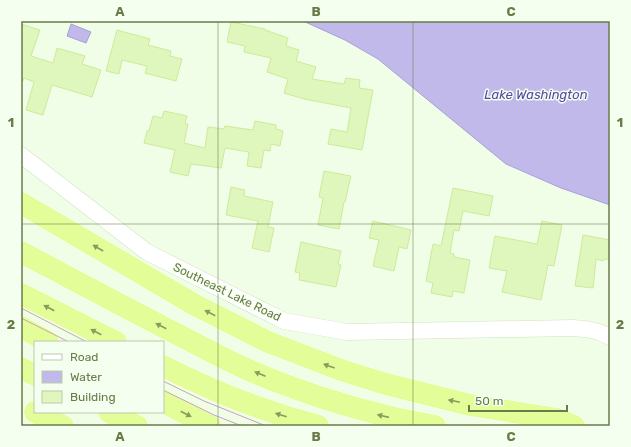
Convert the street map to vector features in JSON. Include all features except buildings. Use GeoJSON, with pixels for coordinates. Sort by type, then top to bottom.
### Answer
{"type":"FeatureCollection","features":[{"type":"Feature","properties":{"kind":"highway"},"geometry":{"type":"LineString","coordinates":[[21,203],[195,305],[268,342],[344,371],[386,384],[470,404],[557,419],[574,426]]}},
{"type":"Feature","properties":{"kind":"highway"},"geometry":{"type":"LineString","coordinates":[[21,252],[241,367],[282,384],[329,400],[381,415],[435,426]]}},
{"type":"Feature","properties":{"kind":"highway"},"geometry":{"type":"LineString","coordinates":[[21,262],[113,301]]}},
{"type":"Feature","properties":{"kind":"highway"},"geometry":{"type":"LineString","coordinates":[[21,294],[114,341]]}},
{"type":"Feature","properties":{"kind":"highway"},"geometry":{"type":"LineString","coordinates":[[21,327],[46,341]]}},
{"type":"Feature","properties":{"kind":"highway"},"geometry":{"type":"LineString","coordinates":[[164,366],[236,399],[318,426]]}},
{"type":"Feature","properties":{"kind":"highway"},"geometry":{"type":"LineString","coordinates":[[21,368],[34,374]]}},
{"type":"Feature","properties":{"kind":"highway"},"geometry":{"type":"LineString","coordinates":[[164,403],[210,426]]}},
{"type":"Feature","properties":{"kind":"highway"},"geometry":{"type":"LineString","coordinates":[[21,405],[34,412]]}},
{"type":"Feature","properties":{"kind":"highway"},"geometry":{"type":"LineString","coordinates":[[37,413],[63,426]]}},
{"type":"Feature","properties":{"kind":"highway"},"geometry":{"type":"LineString","coordinates":[[110,413],[137,426]]}},
{"type":"Feature","properties":{"kind":"street","name":"Southeast Lake Road"},"geometry":{"type":"LineString","coordinates":[[21,155],[147,252],[284,321],[347,332],[572,328],[589,329],[601,332],[610,337]]}},
{"type":"Feature","properties":{"kind":"water","name":"Lake Washington"},"geometry":{"type":"Polygon","coordinates":[[[303,21],[610,21],[610,205],[561,188],[506,164],[378,59],[345,40],[303,21]]]}},
{"type":"Feature","properties":{"kind":"water"},"geometry":{"type":"Polygon","coordinates":[[[71,24],[91,32],[86,43],[67,36],[71,24]]]}},
{"type":"Feature","properties":{"kind":"tram line"},"geometry":{"type":"LineString","coordinates":[[21,308],[85,341]]}},
{"type":"Feature","properties":{"kind":"tram line"},"geometry":{"type":"LineString","coordinates":[[21,318],[67,341]]}},
{"type":"Feature","properties":{"kind":"tram line"},"geometry":{"type":"LineString","coordinates":[[164,381],[204,401],[266,426]]}},
{"type":"Feature","properties":{"kind":"tram line"},"geometry":{"type":"LineString","coordinates":[[164,390],[214,415],[242,426]]}}]}
